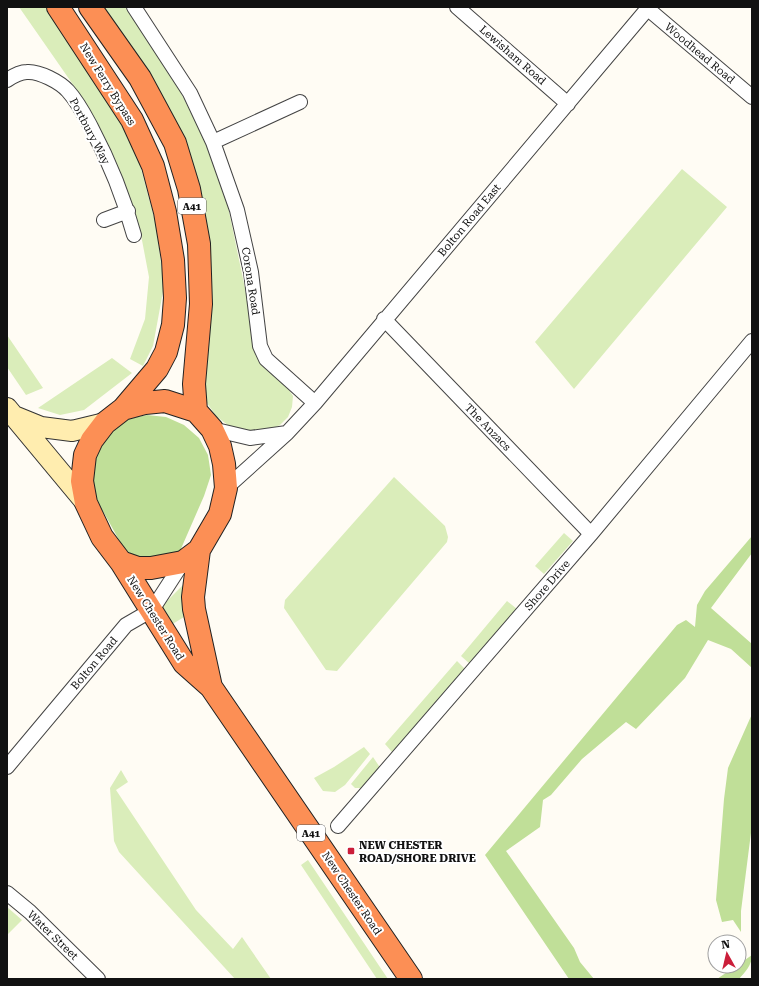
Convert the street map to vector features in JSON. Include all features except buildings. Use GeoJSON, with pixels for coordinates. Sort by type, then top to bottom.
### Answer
{"type":"FeatureCollection","features":[{"type":"Feature","properties":{"kind":"highway","name":"New Ferry Bypass"},"geometry":{"type":"LineString","coordinates":[[58,7],[132,120],[153,166],[165,212],[173,260],[175,298],[172,325],[166,352],[156,369],[123,409]]}},
{"type":"Feature","properties":{"kind":"highway","name":"A41"},"geometry":{"type":"LineString","coordinates":[[90,7],[140,78],[175,143],[189,189],[199,244],[201,304],[194,384],[196,411]]}},
{"type":"Feature","properties":{"kind":"highway","name":"A41"},"geometry":{"type":"LineString","coordinates":[[121,562],[102,537],[86,503],[82,481],[85,455],[92,440],[105,423],[123,409],[145,403],[165,401],[196,411],[212,428],[220,446],[224,464],[226,488],[220,514],[191,556]]}},
{"type":"Feature","properties":{"kind":"highway"},"geometry":{"type":"LineString","coordinates":[[121,562],[138,568],[151,568],[191,556]]}},
{"type":"Feature","properties":{"kind":"highway","name":"New Chester Road"},"geometry":{"type":"LineString","coordinates":[[191,556],[194,609],[211,688]]}},
{"type":"Feature","properties":{"kind":"highway","name":"New Chester Road"},"geometry":{"type":"LineString","coordinates":[[121,562],[184,663],[211,688],[411,979]]}},
{"type":"Feature","properties":{"kind":"main road"},"geometry":{"type":"LineString","coordinates":[[9,412],[42,426],[72,431],[105,423]]}},
{"type":"Feature","properties":{"kind":"main road"},"geometry":{"type":"LineString","coordinates":[[9,412],[86,503]]}},
{"type":"Feature","properties":{"kind":"street","name":"Corona Road"},"geometry":{"type":"LineString","coordinates":[[134,7],[190,93],[213,142],[239,218],[251,272],[260,346],[266,359],[315,403]]}},
{"type":"Feature","properties":{"kind":"street","name":"Lewisham Road"},"geometry":{"type":"LineString","coordinates":[[457,7],[568,104]]}},
{"type":"Feature","properties":{"kind":"street","name":"Bolton Road East"},"geometry":{"type":"LineString","coordinates":[[226,488],[287,433],[315,403],[384,319],[649,8]]}},
{"type":"Feature","properties":{"kind":"street","name":"Woodhead Road"},"geometry":{"type":"LineString","coordinates":[[649,8],[752,97]]}},
{"type":"Feature","properties":{"kind":"street","name":"Portbury Way"},"geometry":{"type":"LineString","coordinates":[[7,80],[16,75],[27,72],[38,74],[53,80],[67,89],[77,102],[100,144],[128,211],[134,235]]}},
{"type":"Feature","properties":{"kind":"street"},"geometry":{"type":"LineString","coordinates":[[213,142],[300,102]]}},
{"type":"Feature","properties":{"kind":"street"},"geometry":{"type":"LineString","coordinates":[[104,220],[128,211]]}},
{"type":"Feature","properties":{"kind":"street","name":"The Anzacs"},"geometry":{"type":"LineString","coordinates":[[384,319],[591,534]]}},
{"type":"Feature","properties":{"kind":"street","name":"Shore Drive"},"geometry":{"type":"LineString","coordinates":[[338,826],[591,534],[752,341]]}},
{"type":"Feature","properties":{"kind":"street"},"geometry":{"type":"LineString","coordinates":[[212,428],[250,438],[287,433]]}},
{"type":"Feature","properties":{"kind":"street","name":"Bolton Road"},"geometry":{"type":"LineString","coordinates":[[7,767],[126,625],[152,610],[191,556]]}},
{"type":"Feature","properties":{"kind":"street","name":"Water Street"},"geometry":{"type":"LineString","coordinates":[[7,893],[30,912],[98,979]]}},
{"type":"Feature","properties":{"kind":"green space"},"geometry":{"type":"Polygon","coordinates":[[[19,7],[47,7],[119,119],[140,165],[156,225],[164,286],[153,346],[143,366],[130,359],[145,319],[149,277],[141,235],[108,144],[83,99],[19,7]]]}},
{"type":"Feature","properties":{"kind":"green space"},"geometry":{"type":"Polygon","coordinates":[[[102,7],[125,7],[176,83],[207,145],[226,197],[247,298],[255,353],[264,366],[285,384],[293,396],[292,407],[288,417],[280,425],[270,430],[244,431],[229,426],[216,416],[207,403],[203,387],[208,340],[211,269],[197,190],[102,7]]]}},
{"type":"Feature","properties":{"kind":"green space"},"geometry":{"type":"Polygon","coordinates":[[[682,169],[727,207],[574,389],[535,342],[682,169]]]}},
{"type":"Feature","properties":{"kind":"green space"},"geometry":{"type":"Polygon","coordinates":[[[7,335],[43,388],[26,395],[7,367],[7,335]]]}},
{"type":"Feature","properties":{"kind":"green space"},"geometry":{"type":"Polygon","coordinates":[[[112,358],[132,373],[84,410],[60,415],[38,408],[112,358]]]}},
{"type":"Feature","properties":{"kind":"green space"},"geometry":{"type":"Polygon","coordinates":[[[147,415],[166,417],[184,425],[199,438],[208,455],[211,475],[204,496],[180,551],[168,558],[139,559],[124,549],[98,502],[92,483],[92,463],[99,445],[111,430],[128,419],[147,415]]]}},
{"type":"Feature","properties":{"kind":"green space"},"geometry":{"type":"Polygon","coordinates":[[[394,477],[445,526],[448,537],[447,542],[337,671],[326,670],[284,608],[285,600],[394,477]]]}},
{"type":"Feature","properties":{"kind":"green space"},"geometry":{"type":"Polygon","coordinates":[[[564,533],[573,541],[544,574],[535,566],[564,533]]]}},
{"type":"Feature","properties":{"kind":"green space"},"geometry":{"type":"Polygon","coordinates":[[[752,536],[752,553],[711,608],[752,644],[752,668],[731,649],[708,640],[685,678],[636,729],[626,722],[582,759],[551,795],[543,800],[540,827],[506,851],[574,948],[580,962],[594,979],[569,979],[485,855],[677,625],[686,620],[695,627],[697,605],[705,591],[752,536]]]}},
{"type":"Feature","properties":{"kind":"green space"},"geometry":{"type":"Polygon","coordinates":[[[186,582],[184,617],[171,625],[160,608],[186,582]]]}},
{"type":"Feature","properties":{"kind":"green space"},"geometry":{"type":"Polygon","coordinates":[[[507,601],[517,609],[470,664],[461,656],[507,601]]]}},
{"type":"Feature","properties":{"kind":"green space"},"geometry":{"type":"Polygon","coordinates":[[[457,661],[465,669],[398,750],[392,752],[385,744],[457,661]]]}},
{"type":"Feature","properties":{"kind":"green space"},"geometry":{"type":"Polygon","coordinates":[[[752,714],[752,825],[741,911],[741,932],[733,920],[722,922],[716,900],[728,768],[752,714]]]}},
{"type":"Feature","properties":{"kind":"green space"},"geometry":{"type":"Polygon","coordinates":[[[364,747],[370,754],[345,785],[335,792],[323,791],[314,778],[364,747]]]}},
{"type":"Feature","properties":{"kind":"green space"},"geometry":{"type":"Polygon","coordinates":[[[373,757],[381,769],[365,788],[355,788],[351,784],[373,757]]]}},
{"type":"Feature","properties":{"kind":"green space"},"geometry":{"type":"Polygon","coordinates":[[[121,770],[128,782],[116,790],[196,910],[233,949],[242,937],[271,979],[235,979],[119,852],[114,841],[110,788],[121,770]]]}},
{"type":"Feature","properties":{"kind":"green space"},"geometry":{"type":"Polygon","coordinates":[[[308,860],[388,979],[377,979],[301,865],[308,860]]]}},
{"type":"Feature","properties":{"kind":"green space"},"geometry":{"type":"Polygon","coordinates":[[[7,907],[22,920],[7,935],[7,907]]]}},
{"type":"Feature","properties":{"kind":"green space"},"geometry":{"type":"Polygon","coordinates":[[[752,955],[752,959],[747,969],[747,958],[752,955]]]}},
{"type":"Feature","properties":{"kind":"green space"},"geometry":{"type":"Polygon","coordinates":[[[724,974],[743,974],[739,979],[717,979],[724,974]]]}},
{"type":"Feature","properties":{"kind":"place","name":"NEW CHESTER ROAD/SHORE DRIVE"},"geometry":{"type":"Point","coordinates":[351,851]}}]}
